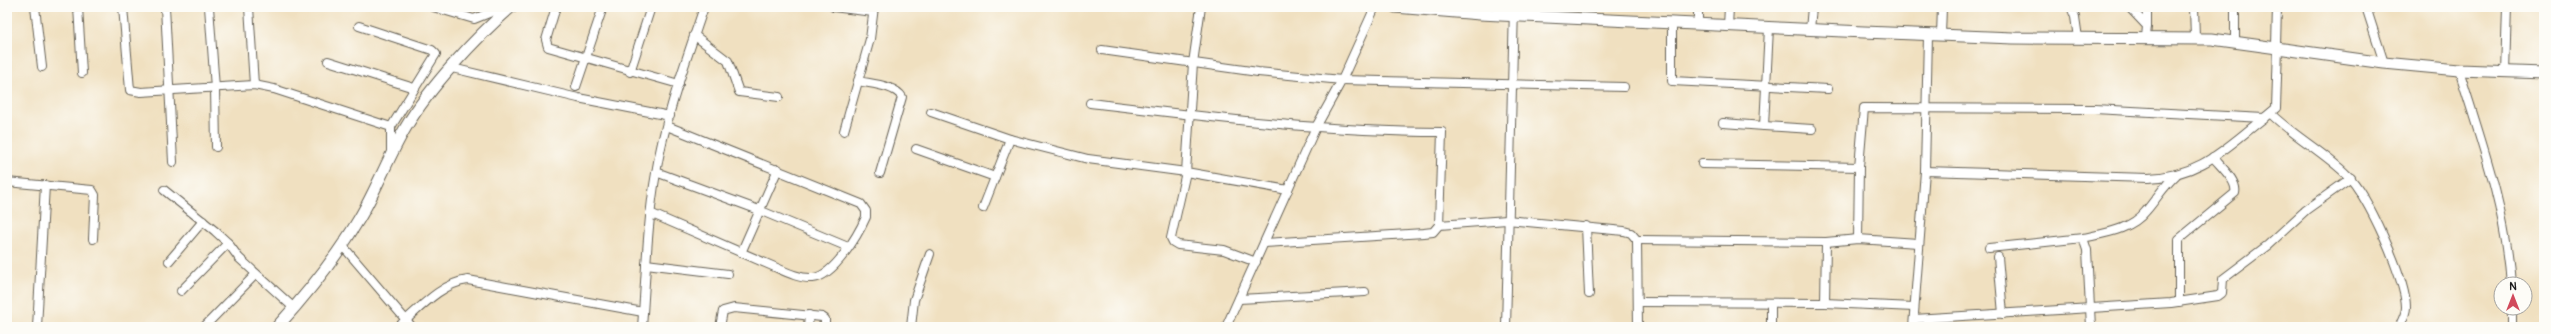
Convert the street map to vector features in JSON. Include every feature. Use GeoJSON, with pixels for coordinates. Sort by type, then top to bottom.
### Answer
{"type":"FeatureCollection","features":[{"type":"Feature","properties":{"kind":"street"},"geometry":{"type":"LineString","coordinates":[[35,7],[42,67]]}},
{"type":"Feature","properties":{"kind":"street"},"geometry":{"type":"LineString","coordinates":[[78,7],[82,73]]}},
{"type":"Feature","properties":{"kind":"street"},"geometry":{"type":"LineString","coordinates":[[123,7],[129,89],[141,92],[170,89],[254,85],[274,89],[391,126]]}},
{"type":"Feature","properties":{"kind":"street"},"geometry":{"type":"LineString","coordinates":[[165,7],[173,162]]}},
{"type":"Feature","properties":{"kind":"street"},"geometry":{"type":"LineString","coordinates":[[208,7],[215,88],[216,147]]}},
{"type":"Feature","properties":{"kind":"street"},"geometry":{"type":"LineString","coordinates":[[249,7],[254,85]]}},
{"type":"Feature","properties":{"kind":"street"},"geometry":{"type":"LineString","coordinates":[[434,7],[474,19],[504,7]]}},
{"type":"Feature","properties":{"kind":"street"},"geometry":{"type":"LineString","coordinates":[[277,327],[324,274],[360,218],[388,159],[415,113],[452,68],[511,7]]}},
{"type":"Feature","properties":{"kind":"street"},"geometry":{"type":"LineString","coordinates":[[556,7],[546,40],[546,46],[586,60],[679,84]]}},
{"type":"Feature","properties":{"kind":"street"},"geometry":{"type":"LineString","coordinates":[[576,88],[603,7]]}},
{"type":"Feature","properties":{"kind":"street"},"geometry":{"type":"LineString","coordinates":[[630,72],[650,7]]}},
{"type":"Feature","properties":{"kind":"street"},"geometry":{"type":"LineString","coordinates":[[642,327],[650,213],[656,172],[679,84],[704,7]]}},
{"type":"Feature","properties":{"kind":"street"},"geometry":{"type":"LineString","coordinates":[[833,7],[873,10],[870,39],[844,131]]}},
{"type":"Feature","properties":{"kind":"street"},"geometry":{"type":"LineString","coordinates":[[1201,7],[1193,63],[1186,172],[1171,234],[1173,242],[1224,250],[1256,262]]}},
{"type":"Feature","properties":{"kind":"street"},"geometry":{"type":"LineString","coordinates":[[1226,327],[1316,126],[1342,80],[1375,7]]}},
{"type":"Feature","properties":{"kind":"street"},"geometry":{"type":"LineString","coordinates":[[1395,7],[1514,11],[1728,26],[1941,35],[2078,38],[2146,31],[2195,38],[2277,46],[2384,63],[2505,73],[2544,73]]}},
{"type":"Feature","properties":{"kind":"street"},"geometry":{"type":"LineString","coordinates":[[1698,7],[1698,24]]}},
{"type":"Feature","properties":{"kind":"street"},"geometry":{"type":"LineString","coordinates":[[1728,26],[1729,7]]}},
{"type":"Feature","properties":{"kind":"street"},"geometry":{"type":"LineString","coordinates":[[1810,30],[1812,7]]}},
{"type":"Feature","properties":{"kind":"street"},"geometry":{"type":"LineString","coordinates":[[1941,35],[1942,7]]}},
{"type":"Feature","properties":{"kind":"street"},"geometry":{"type":"LineString","coordinates":[[2070,7],[2075,17],[2078,38]]}},
{"type":"Feature","properties":{"kind":"street"},"geometry":{"type":"LineString","coordinates":[[2129,7],[2146,31]]}},
{"type":"Feature","properties":{"kind":"street"},"geometry":{"type":"LineString","coordinates":[[2146,31],[2147,7]]}},
{"type":"Feature","properties":{"kind":"street"},"geometry":{"type":"LineString","coordinates":[[2194,7],[2195,38]]}},
{"type":"Feature","properties":{"kind":"street"},"geometry":{"type":"LineString","coordinates":[[2235,7],[2235,41]]}},
{"type":"Feature","properties":{"kind":"street"},"geometry":{"type":"LineString","coordinates":[[1925,171],[2148,178],[2176,175],[2197,168],[2268,116],[2276,108],[2276,7]]}},
{"type":"Feature","properties":{"kind":"street"},"geometry":{"type":"LineString","coordinates":[[2366,7],[2384,63]]}},
{"type":"Feature","properties":{"kind":"street"},"geometry":{"type":"LineString","coordinates":[[2505,73],[2507,7]]}},
{"type":"Feature","properties":{"kind":"street"},"geometry":{"type":"LineString","coordinates":[[1506,327],[1510,86],[1514,11]]}},
{"type":"Feature","properties":{"kind":"street"},"geometry":{"type":"LineString","coordinates":[[1672,22],[1672,81],[1828,89]]}},
{"type":"Feature","properties":{"kind":"street"},"geometry":{"type":"LineString","coordinates":[[358,26],[432,50],[436,54],[391,126],[392,148],[388,159]]}},
{"type":"Feature","properties":{"kind":"street"},"geometry":{"type":"LineString","coordinates":[[1764,126],[1769,28]]}},
{"type":"Feature","properties":{"kind":"street"},"geometry":{"type":"LineString","coordinates":[[1928,34],[1925,171],[1918,243],[1914,323],[2003,314],[2179,302],[2219,296],[2223,279],[2268,245],[2306,210],[2351,178]]}},
{"type":"Feature","properties":{"kind":"street"},"geometry":{"type":"LineString","coordinates":[[694,35],[728,60],[739,92],[779,97]]}},
{"type":"Feature","properties":{"kind":"street"},"geometry":{"type":"LineString","coordinates":[[1102,50],[1193,63],[1342,80],[1510,86],[1624,87]]}},
{"type":"Feature","properties":{"kind":"street"},"geometry":{"type":"LineString","coordinates":[[328,61],[414,88]]}},
{"type":"Feature","properties":{"kind":"street"},"geometry":{"type":"LineString","coordinates":[[452,68],[578,98],[670,116]]}},
{"type":"Feature","properties":{"kind":"street"},"geometry":{"type":"LineString","coordinates":[[2459,70],[2492,180],[2508,247],[2510,276]]}},
{"type":"Feature","properties":{"kind":"street"},"geometry":{"type":"LineString","coordinates":[[858,81],[890,88],[899,92],[902,97],[880,173]]}},
{"type":"Feature","properties":{"kind":"street"},"geometry":{"type":"LineString","coordinates":[[1090,103],[1190,115],[1316,126],[1394,132],[1442,132],[1439,225],[1433,232],[1424,234],[1264,243]]}},
{"type":"Feature","properties":{"kind":"street"},"geometry":{"type":"LineString","coordinates":[[1858,238],[1859,167],[1864,108],[1927,107],[2094,109],[2268,116],[2351,178],[2377,223],[2404,295],[2406,308],[2399,327]]}},
{"type":"Feature","properties":{"kind":"street"},"geometry":{"type":"LineString","coordinates":[[931,112],[1010,139],[1088,159],[1186,172],[1288,190]]}},
{"type":"Feature","properties":{"kind":"street"},"geometry":{"type":"LineString","coordinates":[[1723,123],[1812,129]]}},
{"type":"Feature","properties":{"kind":"street"},"geometry":{"type":"LineString","coordinates":[[650,213],[797,276],[813,278],[822,275],[830,268],[848,247],[866,217],[864,206],[778,169],[667,126]]}},
{"type":"Feature","properties":{"kind":"street"},"geometry":{"type":"LineString","coordinates":[[983,208],[1010,139]]}},
{"type":"Feature","properties":{"kind":"street"},"geometry":{"type":"LineString","coordinates":[[916,149],[995,177]]}},
{"type":"Feature","properties":{"kind":"street"},"geometry":{"type":"LineString","coordinates":[[2179,302],[2180,239],[2234,193],[2236,189],[2232,181],[2213,157]]}},
{"type":"Feature","properties":{"kind":"street"},"geometry":{"type":"LineString","coordinates":[[1702,164],[1859,167]]}},
{"type":"Feature","properties":{"kind":"street"},"geometry":{"type":"LineString","coordinates":[[741,253],[778,169]]}},
{"type":"Feature","properties":{"kind":"street"},"geometry":{"type":"LineString","coordinates":[[656,172],[759,210],[848,247]]}},
{"type":"Feature","properties":{"kind":"street"},"geometry":{"type":"LineString","coordinates":[[1989,248],[2083,238],[2113,231],[2138,219],[2146,211],[2158,193],[2176,175]]}},
{"type":"Feature","properties":{"kind":"street"},"geometry":{"type":"LineString","coordinates":[[7,182],[92,190],[95,195],[93,239]]}},
{"type":"Feature","properties":{"kind":"street"},"geometry":{"type":"LineString","coordinates":[[38,327],[45,185]]}},
{"type":"Feature","properties":{"kind":"street"},"geometry":{"type":"LineString","coordinates":[[164,190],[228,243],[239,258],[294,308]]}},
{"type":"Feature","properties":{"kind":"street"},"geometry":{"type":"LineString","coordinates":[[1439,225],[1507,220],[1586,226],[1631,233],[1637,240],[1638,327]]}},
{"type":"Feature","properties":{"kind":"street"},"geometry":{"type":"LineString","coordinates":[[169,261],[203,221]]}},
{"type":"Feature","properties":{"kind":"street"},"geometry":{"type":"LineString","coordinates":[[1586,226],[1589,294]]}},
{"type":"Feature","properties":{"kind":"street"},"geometry":{"type":"LineString","coordinates":[[1637,240],[1826,242],[1858,238],[1918,243]]}},
{"type":"Feature","properties":{"kind":"street"},"geometry":{"type":"LineString","coordinates":[[2083,238],[2087,250],[2091,327]]}},
{"type":"Feature","properties":{"kind":"street"},"geometry":{"type":"LineString","coordinates":[[1825,303],[1826,242]]}},
{"type":"Feature","properties":{"kind":"street"},"geometry":{"type":"LineString","coordinates":[[181,291],[228,243]]}},
{"type":"Feature","properties":{"kind":"street"},"geometry":{"type":"LineString","coordinates":[[342,246],[412,327]]}},
{"type":"Feature","properties":{"kind":"street"},"geometry":{"type":"LineString","coordinates":[[911,327],[914,300],[930,254]]}},
{"type":"Feature","properties":{"kind":"street"},"geometry":{"type":"LineString","coordinates":[[1998,257],[2003,314]]}},
{"type":"Feature","properties":{"kind":"street"},"geometry":{"type":"LineString","coordinates":[[646,264],[728,274]]}},
{"type":"Feature","properties":{"kind":"street"},"geometry":{"type":"LineString","coordinates":[[204,327],[256,274]]}},
{"type":"Feature","properties":{"kind":"street"},"geometry":{"type":"LineString","coordinates":[[398,327],[446,288],[455,282],[468,280],[643,312]]}},
{"type":"Feature","properties":{"kind":"street"},"geometry":{"type":"LineString","coordinates":[[1239,299],[1365,292]]}},
{"type":"Feature","properties":{"kind":"street"},"geometry":{"type":"LineString","coordinates":[[1638,302],[1825,303],[1914,307]]}},
{"type":"Feature","properties":{"kind":"street"},"geometry":{"type":"LineString","coordinates":[[1771,303],[1771,327]]}},
{"type":"Feature","properties":{"kind":"street"},"geometry":{"type":"LineString","coordinates":[[720,327],[723,311],[728,309],[809,315],[825,319],[825,327]]}},
{"type":"Feature","properties":{"kind":"street"},"geometry":{"type":"LineString","coordinates":[[808,327],[809,315]]}},
{"type":"Feature","properties":{"kind":"street"},"geometry":{"type":"LineString","coordinates":[[2512,316],[2512,327]]}}]}
